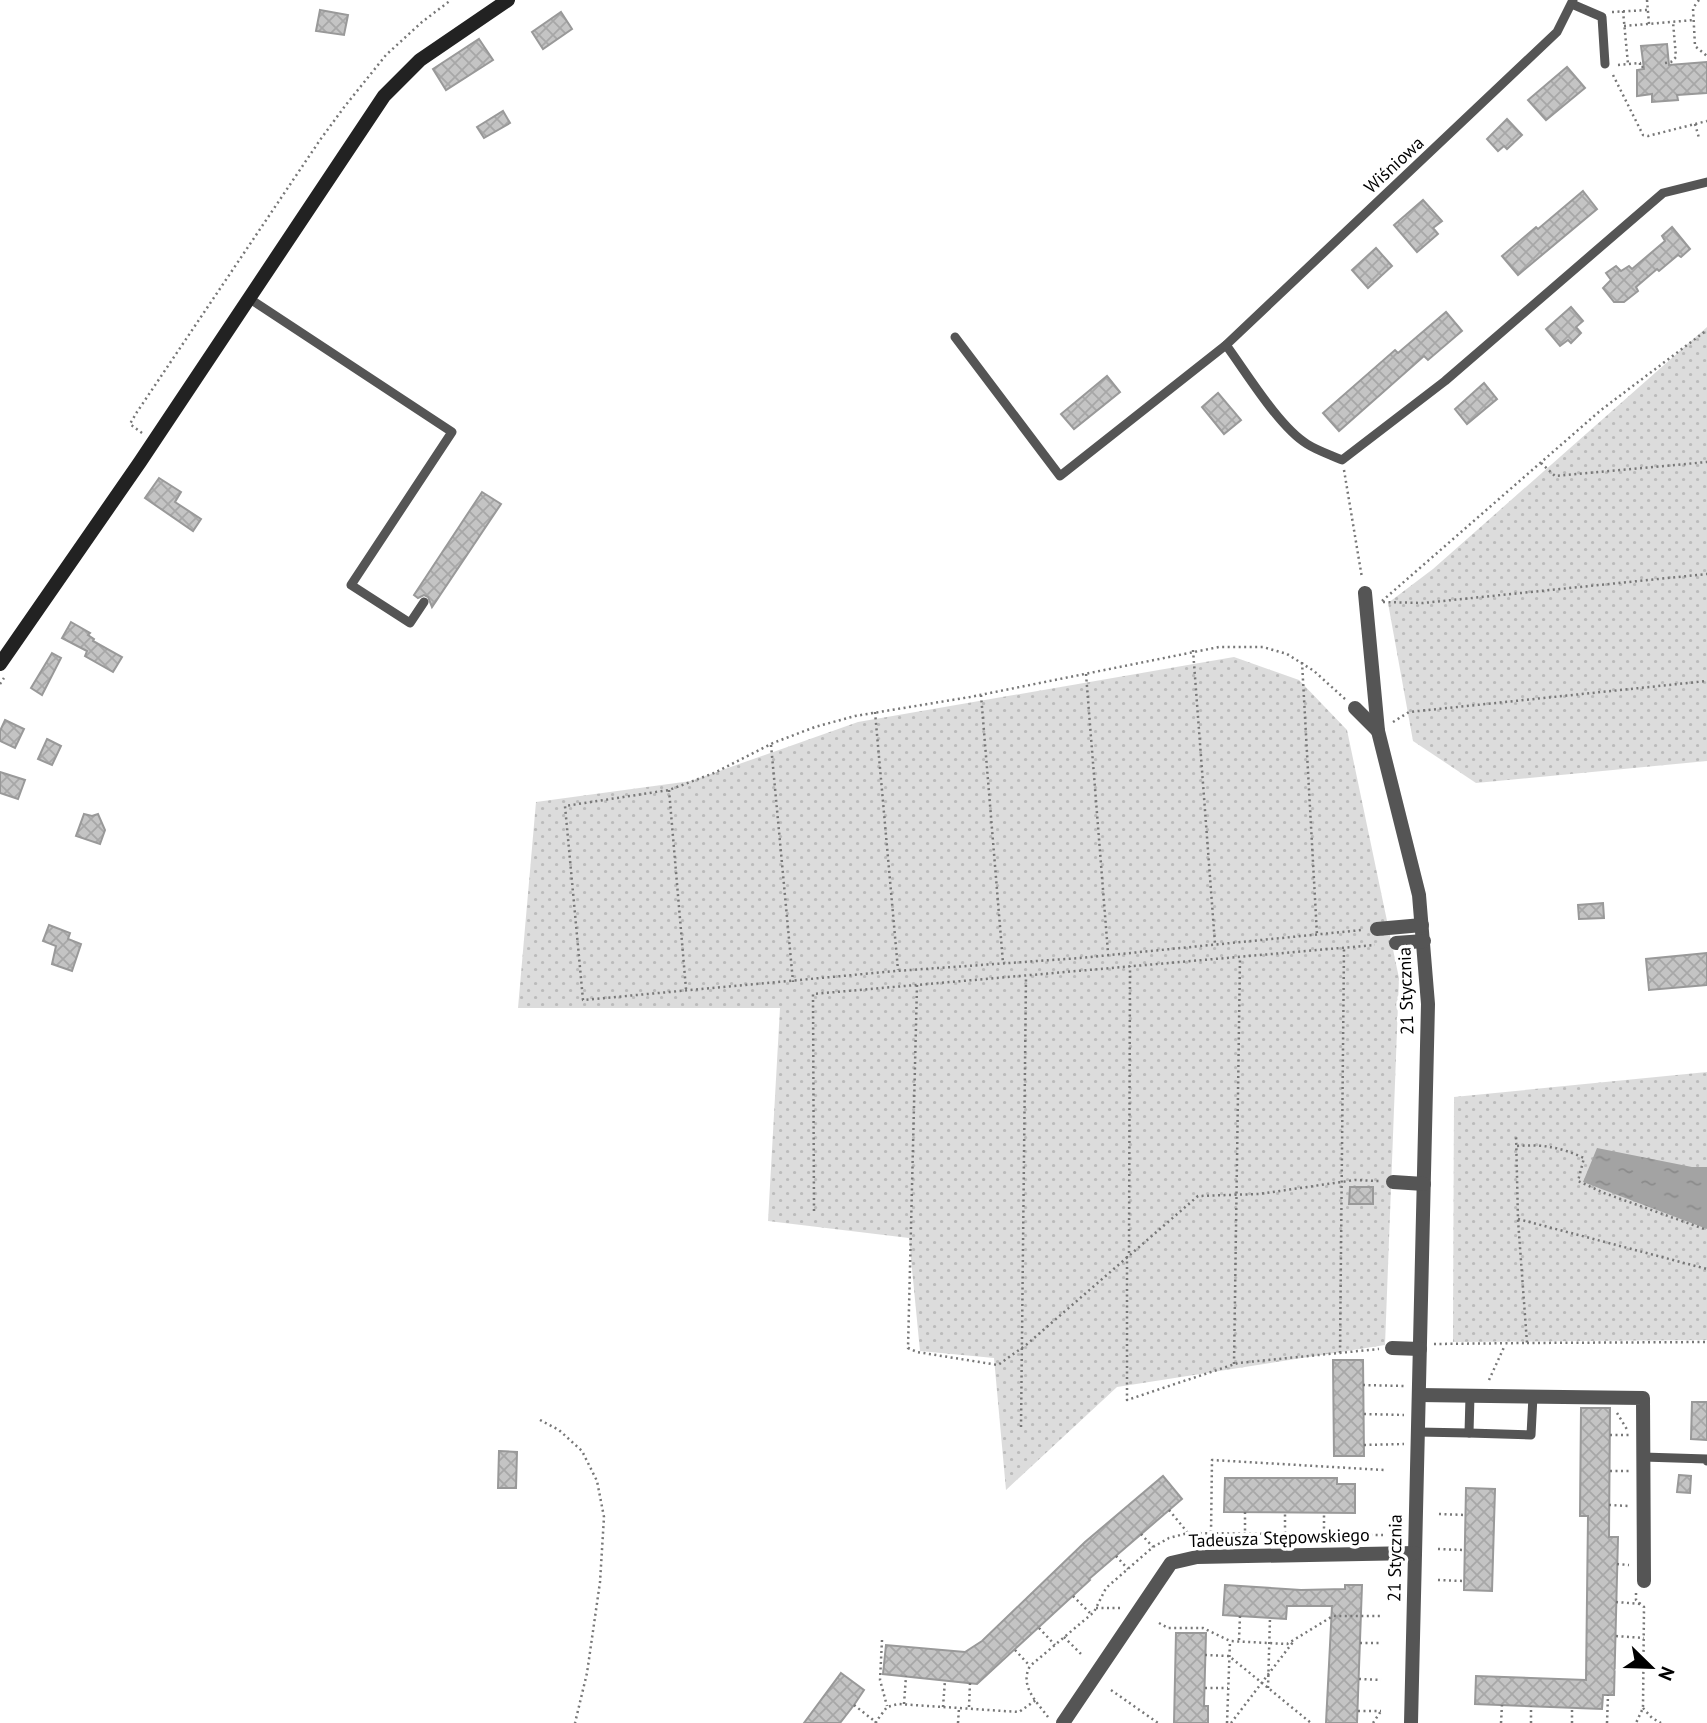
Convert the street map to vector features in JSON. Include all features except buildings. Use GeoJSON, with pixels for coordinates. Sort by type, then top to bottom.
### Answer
{"type":"FeatureCollection","features":[{"type":"Feature","properties":{"kind":"street"},"geometry":{"type":"LineString","coordinates":[[0,664],[140,462],[384,96],[420,60],[508,0]]}},
{"type":"Feature","properties":{"kind":"street","name":"21 Stycznia"},"geometry":{"type":"LineString","coordinates":[[1365,593],[1378,731],[1419,895],[1428,1004],[1411,1723]]}},
{"type":"Feature","properties":{"kind":"street"},"geometry":{"type":"LineString","coordinates":[[1355,708],[1378,731]]}},
{"type":"Feature","properties":{"kind":"street"},"geometry":{"type":"LineString","coordinates":[[1377,929],[1422,925]]}},
{"type":"Feature","properties":{"kind":"street"},"geometry":{"type":"LineString","coordinates":[[1396,943],[1424,941]]}},
{"type":"Feature","properties":{"kind":"street"},"geometry":{"type":"LineString","coordinates":[[1393,1182],[1424,1184]]}},
{"type":"Feature","properties":{"kind":"street"},"geometry":{"type":"LineString","coordinates":[[1392,1348],[1420,1346]]}},
{"type":"Feature","properties":{"kind":"street"},"geometry":{"type":"LineString","coordinates":[[1419,1390],[1476,1396],[1643,1398],[1640,1585]]}},
{"type":"Feature","properties":{"kind":"street","name":"Tadeusza Stępowskiego"},"geometry":{"type":"LineString","coordinates":[[1063,1723],[1171,1563],[1205,1556],[1415,1553]]}},
{"type":"Feature","properties":{"kind":"lane"},"geometry":{"type":"LineString","coordinates":[[1573,2],[1602,17],[1609,66]]}},
{"type":"Feature","properties":{"kind":"lane","name":"Wiśniowa"},"geometry":{"type":"LineString","coordinates":[[955,337],[1060,476],[1226,345],[1557,32],[1573,2]]}},
{"type":"Feature","properties":{"kind":"lane"},"geometry":{"type":"LineString","coordinates":[[1226,345],[1295,435],[1306,444],[1342,460],[1445,381],[1663,193],[1707,182]]}},
{"type":"Feature","properties":{"kind":"lane"},"geometry":{"type":"LineString","coordinates":[[250,299],[452,432],[351,585],[410,623],[424,601]]}},
{"type":"Feature","properties":{"kind":"lane"},"geometry":{"type":"LineString","coordinates":[[1469,1433],[1476,1396]]}},
{"type":"Feature","properties":{"kind":"lane"},"geometry":{"type":"LineString","coordinates":[[1418,1438],[1469,1433],[1531,1435],[1532,1396]]}},
{"type":"Feature","properties":{"kind":"lane"},"geometry":{"type":"LineString","coordinates":[[1643,1457],[1707,1461]]}},
{"type":"Feature","properties":{"kind":"path"},"geometry":{"type":"LineString","coordinates":[[1647,0],[1649,24]]}},
{"type":"Feature","properties":{"kind":"path"},"geometry":{"type":"LineString","coordinates":[[1699,0],[1693,8],[1695,46],[1707,56]]}},
{"type":"Feature","properties":{"kind":"path"},"geometry":{"type":"LineString","coordinates":[[1608,12],[1647,9]]}},
{"type":"Feature","properties":{"kind":"path"},"geometry":{"type":"LineString","coordinates":[[1623,11],[1628,64]]}},
{"type":"Feature","properties":{"kind":"path"},"geometry":{"type":"LineString","coordinates":[[1625,26],[1693,20]]}},
{"type":"Feature","properties":{"kind":"path"},"geometry":{"type":"LineString","coordinates":[[1665,63],[1676,57],[1673,22]]}},
{"type":"Feature","properties":{"kind":"path"},"geometry":{"type":"LineString","coordinates":[[1618,34],[1625,34]]}},
{"type":"Feature","properties":{"kind":"path"},"geometry":{"type":"LineString","coordinates":[[1646,67],[1640,67],[1640,63],[1609,66],[1643,135],[1707,121]]}},
{"type":"Feature","properties":{"kind":"path"},"geometry":{"type":"LineString","coordinates":[[1695,124],[1699,138]]}},
{"type":"Feature","properties":{"kind":"path"},"geometry":{"type":"LineString","coordinates":[[1707,330],[1601,410],[1381,602],[1423,603],[1707,574]]}},
{"type":"Feature","properties":{"kind":"path"},"geometry":{"type":"LineString","coordinates":[[1342,460],[1365,593]]}},
{"type":"Feature","properties":{"kind":"path"},"geometry":{"type":"LineString","coordinates":[[1541,463],[1555,476],[1707,462]]}},
{"type":"Feature","properties":{"kind":"path"},"geometry":{"type":"LineString","coordinates":[[1355,708],[1302,662],[1287,654],[1263,648],[1232,646],[1193,650],[981,695],[875,712],[816,727],[714,773],[669,790],[565,806],[583,1000],[1377,929]]}},
{"type":"Feature","properties":{"kind":"path"},"geometry":{"type":"LineString","coordinates":[[1193,650],[1215,944]]}},
{"type":"Feature","properties":{"kind":"path"},"geometry":{"type":"LineString","coordinates":[[1302,662],[1317,935]]}},
{"type":"Feature","properties":{"kind":"path"},"geometry":{"type":"LineString","coordinates":[[1086,674],[1108,954]]}},
{"type":"Feature","properties":{"kind":"path"},"geometry":{"type":"LineString","coordinates":[[1409,712],[1707,681]]}},
{"type":"Feature","properties":{"kind":"path"},"geometry":{"type":"LineString","coordinates":[[981,695],[1003,963]]}},
{"type":"Feature","properties":{"kind":"path"},"geometry":{"type":"LineString","coordinates":[[875,712],[898,971]]}},
{"type":"Feature","properties":{"kind":"path"},"geometry":{"type":"LineString","coordinates":[[771,745],[793,982]]}},
{"type":"Feature","properties":{"kind":"path"},"geometry":{"type":"LineString","coordinates":[[669,790],[686,991]]}},
{"type":"Feature","properties":{"kind":"path"},"geometry":{"type":"LineString","coordinates":[[814,1211],[813,994],[1396,943]]}},
{"type":"Feature","properties":{"kind":"path"},"geometry":{"type":"LineString","coordinates":[[1340,1353],[1344,948]]}},
{"type":"Feature","properties":{"kind":"path"},"geometry":{"type":"LineString","coordinates":[[1234,1364],[1240,957]]}},
{"type":"Feature","properties":{"kind":"path"},"geometry":{"type":"LineString","coordinates":[[1130,967],[1127,1400],[1234,1364],[1392,1348]]}},
{"type":"Feature","properties":{"kind":"path"},"geometry":{"type":"LineString","coordinates":[[1021,1427],[1026,976]]}},
{"type":"Feature","properties":{"kind":"path"},"geometry":{"type":"LineString","coordinates":[[917,985],[908,1348],[917,1352],[998,1365],[1021,1349],[1198,1196],[1259,1194],[1355,1180],[1393,1182]]}},
{"type":"Feature","properties":{"kind":"path"},"geometry":{"type":"LineString","coordinates":[[1516,1134],[1518,1219],[1527,1343]]}},
{"type":"Feature","properties":{"kind":"path"},"geometry":{"type":"LineString","coordinates":[[1517,1146],[1542,1144],[1563,1148],[1584,1158],[1578,1181],[1707,1230]]}},
{"type":"Feature","properties":{"kind":"path"},"geometry":{"type":"LineString","coordinates":[[1518,1219],[1707,1269]]}},
{"type":"Feature","properties":{"kind":"path"},"geometry":{"type":"LineString","coordinates":[[1420,1346],[1707,1342]]}},
{"type":"Feature","properties":{"kind":"path"},"geometry":{"type":"LineString","coordinates":[[1476,1396],[1505,1345]]}},
{"type":"Feature","properties":{"kind":"path"},"geometry":{"type":"LineString","coordinates":[[1363,1385],[1419,1390]]}},
{"type":"Feature","properties":{"kind":"path"},"geometry":{"type":"LineString","coordinates":[[1612,1404],[1630,1435]]}},
{"type":"Feature","properties":{"kind":"path"},"geometry":{"type":"LineString","coordinates":[[1364,1414],[1418,1415]]}},
{"type":"Feature","properties":{"kind":"path"},"geometry":{"type":"LineString","coordinates":[[540,1420],[559,1430],[582,1451],[597,1480],[604,1517],[600,1582],[587,1673],[575,1723]]}},
{"type":"Feature","properties":{"kind":"path"},"geometry":{"type":"LineString","coordinates":[[1610,1435],[1636,1435]]}},
{"type":"Feature","properties":{"kind":"path"},"geometry":{"type":"LineString","coordinates":[[1364,1445],[1418,1438]]}},
{"type":"Feature","properties":{"kind":"path"},"geometry":{"type":"LineString","coordinates":[[1205,1556],[1211,1533],[1212,1460],[1384,1470]]}},
{"type":"Feature","properties":{"kind":"path"},"geometry":{"type":"LineString","coordinates":[[1610,1471],[1636,1471]]}},
{"type":"Feature","properties":{"kind":"path"},"geometry":{"type":"LineString","coordinates":[[1609,1505],[1636,1506]]}},
{"type":"Feature","properties":{"kind":"path"},"geometry":{"type":"LineString","coordinates":[[1169,1510],[1188,1533]]}},
{"type":"Feature","properties":{"kind":"path"},"geometry":{"type":"LineString","coordinates":[[1245,1512],[1245,1534]]}},
{"type":"Feature","properties":{"kind":"path"},"geometry":{"type":"LineString","coordinates":[[1285,1534],[1286,1512]]}},
{"type":"Feature","properties":{"kind":"path"},"geometry":{"type":"LineString","coordinates":[[1324,1513],[1324,1535]]}},
{"type":"Feature","properties":{"kind":"path"},"geometry":{"type":"LineString","coordinates":[[1438,1514],[1465,1515]]}},
{"type":"Feature","properties":{"kind":"path"},"geometry":{"type":"LineString","coordinates":[[1141,1534],[1153,1547]]}},
{"type":"Feature","properties":{"kind":"path"},"geometry":{"type":"LineString","coordinates":[[1438,1549],[1465,1550]]}},
{"type":"Feature","properties":{"kind":"path"},"geometry":{"type":"LineString","coordinates":[[1116,1556],[1128,1569]]}},
{"type":"Feature","properties":{"kind":"path"},"geometry":{"type":"LineString","coordinates":[[1617,1564],[1636,1565]]}},
{"type":"Feature","properties":{"kind":"path"},"geometry":{"type":"LineString","coordinates":[[1438,1580],[1464,1581]]}},
{"type":"Feature","properties":{"kind":"path"},"geometry":{"type":"LineString","coordinates":[[1636,1723],[1643,1708],[1644,1607],[1636,1600],[1640,1585]]}},
{"type":"Feature","properties":{"kind":"path"},"geometry":{"type":"LineString","coordinates":[[1073,1596],[1091,1614]]}},
{"type":"Feature","properties":{"kind":"path"},"geometry":{"type":"LineString","coordinates":[[1616,1602],[1641,1604]]}},
{"type":"Feature","properties":{"kind":"path"},"geometry":{"type":"LineString","coordinates":[[1096,1608],[1127,1609]]}},
{"type":"Feature","properties":{"kind":"path"},"geometry":{"type":"LineString","coordinates":[[1239,1642],[1240,1616]]}},
{"type":"Feature","properties":{"kind":"path"},"geometry":{"type":"LineString","coordinates":[[1229,1723],[1293,1642],[1322,1621],[1333,1616],[1382,1616]]}},
{"type":"Feature","properties":{"kind":"path"},"geometry":{"type":"LineString","coordinates":[[1268,1688],[1270,1618]]}},
{"type":"Feature","properties":{"kind":"path"},"geometry":{"type":"LineString","coordinates":[[1159,1623],[1168,1628],[1203,1628],[1230,1641],[1293,1642]]}},
{"type":"Feature","properties":{"kind":"path"},"geometry":{"type":"LineString","coordinates":[[1039,1628],[1055,1645]]}},
{"type":"Feature","properties":{"kind":"path"},"geometry":{"type":"LineString","coordinates":[[1616,1636],[1644,1638]]}},
{"type":"Feature","properties":{"kind":"path"},"geometry":{"type":"LineString","coordinates":[[1064,1637],[1081,1654]]}},
{"type":"Feature","properties":{"kind":"path"},"geometry":{"type":"LineString","coordinates":[[882,1640],[880,1680],[887,1707]]}},
{"type":"Feature","properties":{"kind":"path"},"geometry":{"type":"LineString","coordinates":[[1229,1723],[1230,1641]]}},
{"type":"Feature","properties":{"kind":"path"},"geometry":{"type":"LineString","coordinates":[[1360,1643],[1382,1643]]}},
{"type":"Feature","properties":{"kind":"path"},"geometry":{"type":"LineString","coordinates":[[1015,1650],[1030,1666]]}},
{"type":"Feature","properties":{"kind":"path"},"geometry":{"type":"LineString","coordinates":[[1205,1655],[1229,1656],[1311,1723]]}},
{"type":"Feature","properties":{"kind":"path"},"geometry":{"type":"LineString","coordinates":[[904,1704],[906,1676]]}},
{"type":"Feature","properties":{"kind":"path"},"geometry":{"type":"LineString","coordinates":[[1359,1679],[1381,1680]]}},
{"type":"Feature","properties":{"kind":"path"},"geometry":{"type":"LineString","coordinates":[[943,1707],[945,1680]]}},
{"type":"Feature","properties":{"kind":"path"},"geometry":{"type":"LineString","coordinates":[[968,1708],[970,1683]]}},
{"type":"Feature","properties":{"kind":"path"},"geometry":{"type":"LineString","coordinates":[[1205,1688],[1228,1688]]}},
{"type":"Feature","properties":{"kind":"path"},"geometry":{"type":"LineString","coordinates":[[1111,1690],[1157,1723]]}},
{"type":"Feature","properties":{"kind":"path"},"geometry":{"type":"LineString","coordinates":[[1607,1723],[1608,1695]]}},
{"type":"Feature","properties":{"kind":"path"},"geometry":{"type":"LineString","coordinates":[[854,1705],[876,1723],[887,1707],[904,1704],[1019,1712],[1036,1700]]}},
{"type":"Feature","properties":{"kind":"path"},"geometry":{"type":"LineString","coordinates":[[1501,1723],[1502,1705]]}},
{"type":"Feature","properties":{"kind":"path"},"geometry":{"type":"LineString","coordinates":[[1531,1706],[1531,1723]]}},
{"type":"Feature","properties":{"kind":"path"},"geometry":{"type":"LineString","coordinates":[[958,1723],[959,1708]]}},
{"type":"Feature","properties":{"kind":"path"},"geometry":{"type":"LineString","coordinates":[[1643,1708],[1661,1723]]}},
{"type":"Feature","properties":{"kind":"path"},"geometry":{"type":"LineString","coordinates":[[1572,1709],[1572,1723]]}},
{"type":"Feature","properties":{"kind":"path"},"geometry":{"type":"LineString","coordinates":[[1358,1711],[1381,1711],[1373,1723]]}},
{"type":"Feature","properties":{"kind":"shaded area"},"geometry":{"type":"Polygon","coordinates":[[[1707,327],[1707,761],[1476,783],[1413,741],[1388,603],[1433,569],[1707,327]]]}},
{"type":"Feature","properties":{"kind":"shaded area"},"geometry":{"type":"Polygon","coordinates":[[[1234,657],[1299,680],[1347,730],[1399,978],[1385,1345],[1117,1387],[1006,1490],[994,1358],[920,1351],[909,1238],[768,1221],[780,1008],[518,1008],[536,802],[691,781],[858,722],[1234,657]]]}},
{"type":"Feature","properties":{"kind":"shaded area"},"geometry":{"type":"Polygon","coordinates":[[[1707,1072],[1707,1340],[1453,1342],[1454,1097],[1707,1072]]]}},
{"type":"Feature","properties":{"kind":"water"},"geometry":{"type":"Polygon","coordinates":[[[1597,1148],[1692,1167],[1707,1167],[1707,1229],[1583,1182],[1597,1148]]]}}]}
